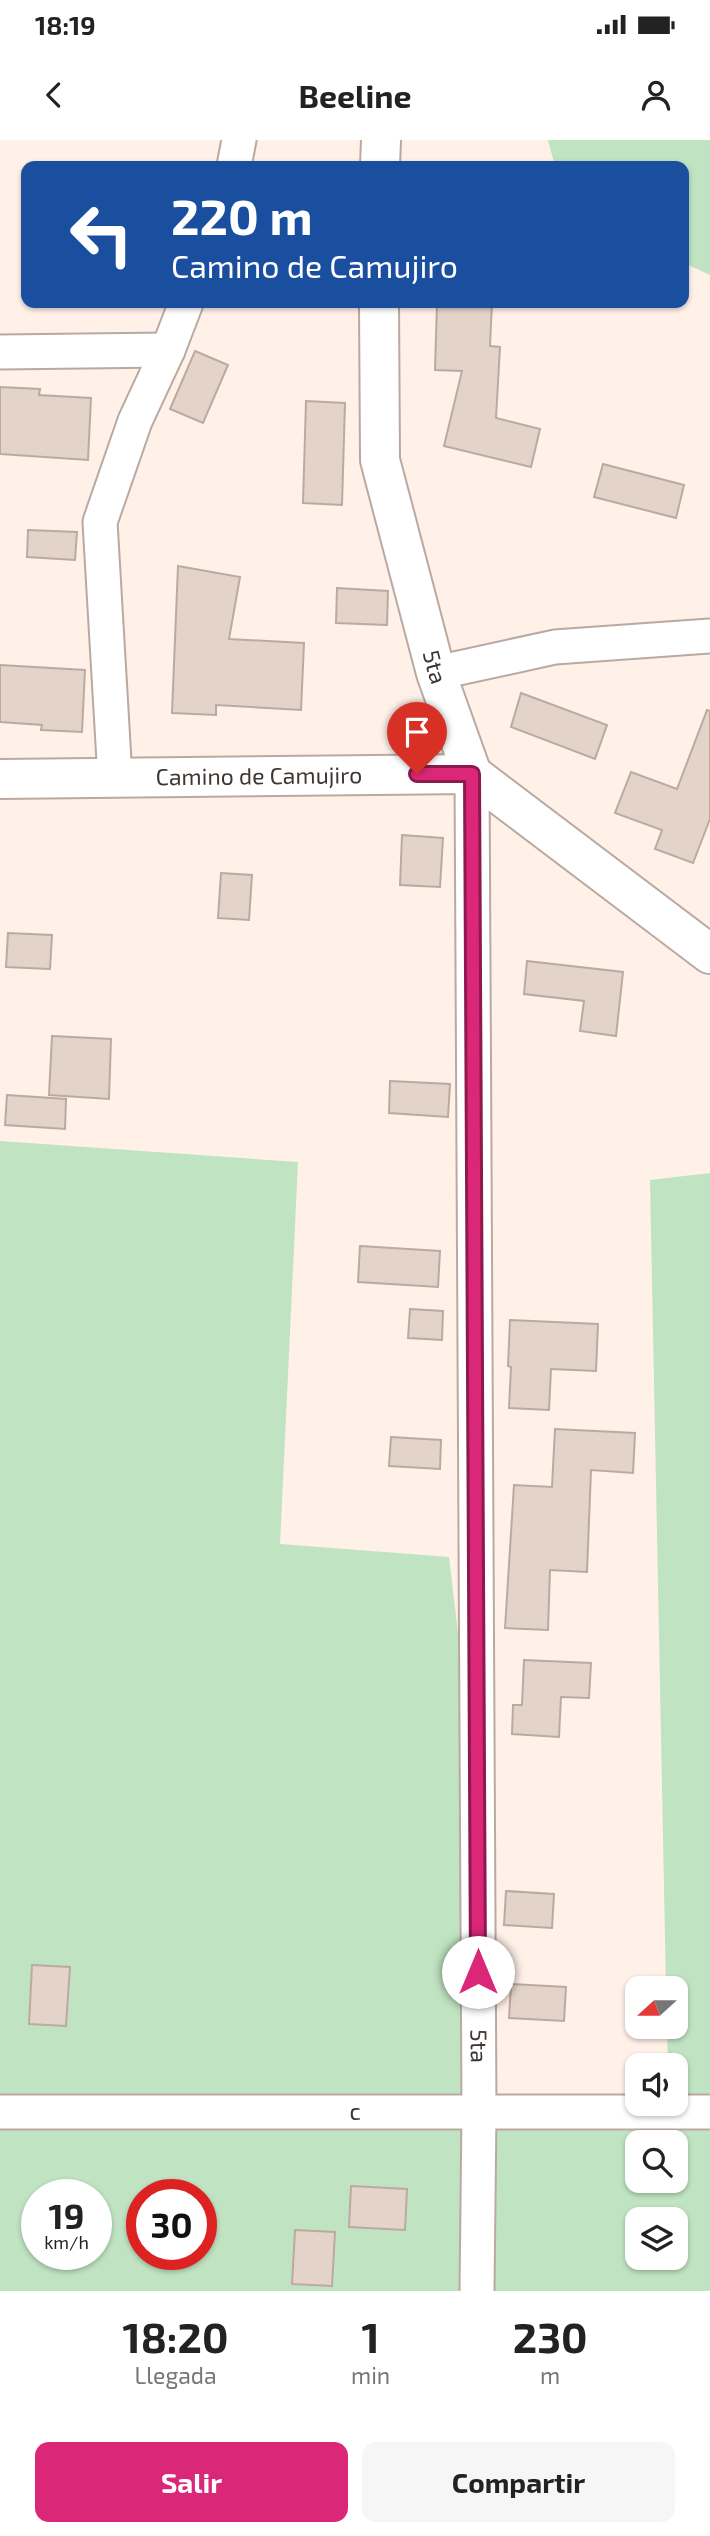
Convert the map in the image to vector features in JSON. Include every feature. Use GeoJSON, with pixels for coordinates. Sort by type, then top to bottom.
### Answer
{"type":"FeatureCollection","features":[{"type":"Feature","properties":{"kind":"street"},"geometry":{"type":"LineString","coordinates":[[235,161],[239,140]]}},
{"type":"Feature","properties":{"kind":"street"},"geometry":{"type":"LineString","coordinates":[[380,161],[381,140]]}},
{"type":"Feature","properties":{"kind":"street"},"geometry":{"type":"LineString","coordinates":[[115,778],[100,522],[135,421],[168,351],[184,308]]}},
{"type":"Feature","properties":{"kind":"street","name":"5ta"},"geometry":{"type":"LineString","coordinates":[[379,308],[380,460],[436,673],[472,774],[479,2112],[477,2291]]}},
{"type":"Feature","properties":{"kind":"street"},"geometry":{"type":"LineString","coordinates":[[0,352],[168,351]]}},
{"type":"Feature","properties":{"kind":"street"},"geometry":{"type":"LineString","coordinates":[[436,673],[555,647],[710,636]]}},
{"type":"Feature","properties":{"kind":"street"},"geometry":{"type":"LineString","coordinates":[[472,774],[710,954]]}},
{"type":"Feature","properties":{"kind":"street","name":"Camino de Camujiro"},"geometry":{"type":"LineString","coordinates":[[0,779],[472,774]]}},
{"type":"Feature","properties":{"kind":"street","name":"c"},"geometry":{"type":"LineString","coordinates":[[0,2112],[710,2112]]}},
{"type":"Feature","properties":{"kind":"green space"},"geometry":{"type":"Polygon","coordinates":[[[548,140],[710,140],[710,275],[689,265],[689,161],[554,161],[548,140]]]}},
{"type":"Feature","properties":{"kind":"green space"},"geometry":{"type":"Polygon","coordinates":[[[0,1141],[298,1162],[280,1544],[449,1557],[466,1701],[461,2107],[625,2105],[625,2116],[688,2116],[688,2053],[668,2053],[667,2039],[688,2039],[688,1976],[666,1976],[650,1180],[710,1173],[710,2291],[0,2291],[0,1141]]]}},
{"type":"Feature","properties":{"kind":"building"},"geometry":{"type":"Polygon","coordinates":[[[437,308],[492,308],[490,346],[500,347],[496,418],[540,429],[531,467],[444,446],[462,371],[435,370],[437,308]]]}},
{"type":"Feature","properties":{"kind":"building"},"geometry":{"type":"Polygon","coordinates":[[[195,351],[228,365],[203,423],[170,409],[195,351]]]}},
{"type":"Feature","properties":{"kind":"building"},"geometry":{"type":"Polygon","coordinates":[[[0,387],[40,389],[39,395],[91,398],[88,460],[0,454],[0,387]]]}},
{"type":"Feature","properties":{"kind":"building"},"geometry":{"type":"Polygon","coordinates":[[[306,401],[345,403],[342,505],[303,503],[306,401]]]}},
{"type":"Feature","properties":{"kind":"building"},"geometry":{"type":"Polygon","coordinates":[[[603,464],[684,485],[676,518],[594,497],[603,464]]]}},
{"type":"Feature","properties":{"kind":"building"},"geometry":{"type":"Polygon","coordinates":[[[28,530],[77,532],[75,560],[27,557],[28,530]]]}},
{"type":"Feature","properties":{"kind":"building"},"geometry":{"type":"Polygon","coordinates":[[[178,566],[240,577],[229,639],[304,643],[301,710],[216,705],[216,715],[172,713],[178,566]]]}},
{"type":"Feature","properties":{"kind":"building"},"geometry":{"type":"Polygon","coordinates":[[[337,588],[388,591],[387,625],[336,623],[337,588]]]}},
{"type":"Feature","properties":{"kind":"building"},"geometry":{"type":"Polygon","coordinates":[[[0,665],[85,670],[82,732],[41,730],[42,725],[0,722],[0,665]]]}},
{"type":"Feature","properties":{"kind":"building"},"geometry":{"type":"Polygon","coordinates":[[[521,693],[607,725],[595,759],[511,727],[521,693]]]}},
{"type":"Feature","properties":{"kind":"building"},"geometry":{"type":"Polygon","coordinates":[[[707,710],[710,711],[710,819],[693,863],[655,849],[662,830],[615,813],[631,772],[677,789],[707,710]]]}},
{"type":"Feature","properties":{"kind":"building"},"geometry":{"type":"Polygon","coordinates":[[[402,835],[443,838],[440,887],[400,885],[402,835]]]}},
{"type":"Feature","properties":{"kind":"building"},"geometry":{"type":"Polygon","coordinates":[[[221,873],[252,875],[249,920],[218,918],[221,873]]]}},
{"type":"Feature","properties":{"kind":"building"},"geometry":{"type":"Polygon","coordinates":[[[8,933],[52,935],[50,969],[6,967],[8,933]]]}},
{"type":"Feature","properties":{"kind":"building"},"geometry":{"type":"Polygon","coordinates":[[[527,961],[623,972],[616,1036],[580,1031],[584,1001],[524,994],[527,961]]]}},
{"type":"Feature","properties":{"kind":"building"},"geometry":{"type":"Polygon","coordinates":[[[52,1036],[111,1039],[109,1099],[49,1095],[52,1036]]]}},
{"type":"Feature","properties":{"kind":"building"},"geometry":{"type":"Polygon","coordinates":[[[390,1081],[450,1084],[448,1117],[389,1113],[390,1081]]]}},
{"type":"Feature","properties":{"kind":"building"},"geometry":{"type":"Polygon","coordinates":[[[7,1095],[66,1099],[65,1129],[5,1125],[7,1095]]]}},
{"type":"Feature","properties":{"kind":"building"},"geometry":{"type":"Polygon","coordinates":[[[360,1246],[440,1251],[438,1287],[358,1282],[360,1246]]]}},
{"type":"Feature","properties":{"kind":"building"},"geometry":{"type":"Polygon","coordinates":[[[410,1309],[443,1311],[442,1340],[408,1338],[410,1309]]]}},
{"type":"Feature","properties":{"kind":"building"},"geometry":{"type":"Polygon","coordinates":[[[510,1320],[598,1324],[596,1371],[551,1369],[549,1410],[509,1408],[510,1320]]]}},
{"type":"Feature","properties":{"kind":"building"},"geometry":{"type":"Polygon","coordinates":[[[555,1429],[635,1433],[633,1473],[591,1470],[587,1572],[550,1570],[548,1630],[505,1628],[514,1485],[552,1487],[555,1429]]]}},
{"type":"Feature","properties":{"kind":"building"},"geometry":{"type":"Polygon","coordinates":[[[391,1437],[441,1440],[440,1469],[389,1466],[391,1437]]]}},
{"type":"Feature","properties":{"kind":"building"},"geometry":{"type":"Polygon","coordinates":[[[524,1660],[591,1663],[589,1698],[561,1697],[559,1737],[512,1734],[513,1705],[522,1705],[524,1660]]]}},
{"type":"Feature","properties":{"kind":"building"},"geometry":{"type":"Polygon","coordinates":[[[506,1891],[554,1894],[552,1928],[504,1925],[506,1891]]]}},
{"type":"Feature","properties":{"kind":"building"},"geometry":{"type":"Polygon","coordinates":[[[32,1965],[70,1967],[66,2026],[29,2024],[32,1965]]]}},
{"type":"Feature","properties":{"kind":"building"},"geometry":{"type":"Polygon","coordinates":[[[511,1984],[566,1987],[564,2021],[509,2018],[511,1984]]]}},
{"type":"Feature","properties":{"kind":"building"},"geometry":{"type":"Polygon","coordinates":[[[351,2186],[407,2189],[405,2230],[349,2227],[351,2186]]]}},
{"type":"Feature","properties":{"kind":"building"},"geometry":{"type":"Polygon","coordinates":[[[295,2230],[335,2232],[332,2286],[292,2284],[295,2230]]]}},
{"type":"Feature","properties":{"kind":"route"},"geometry":{"type":"LineString","coordinates":[[417,774],[472,774],[478,1972]]}}]}
